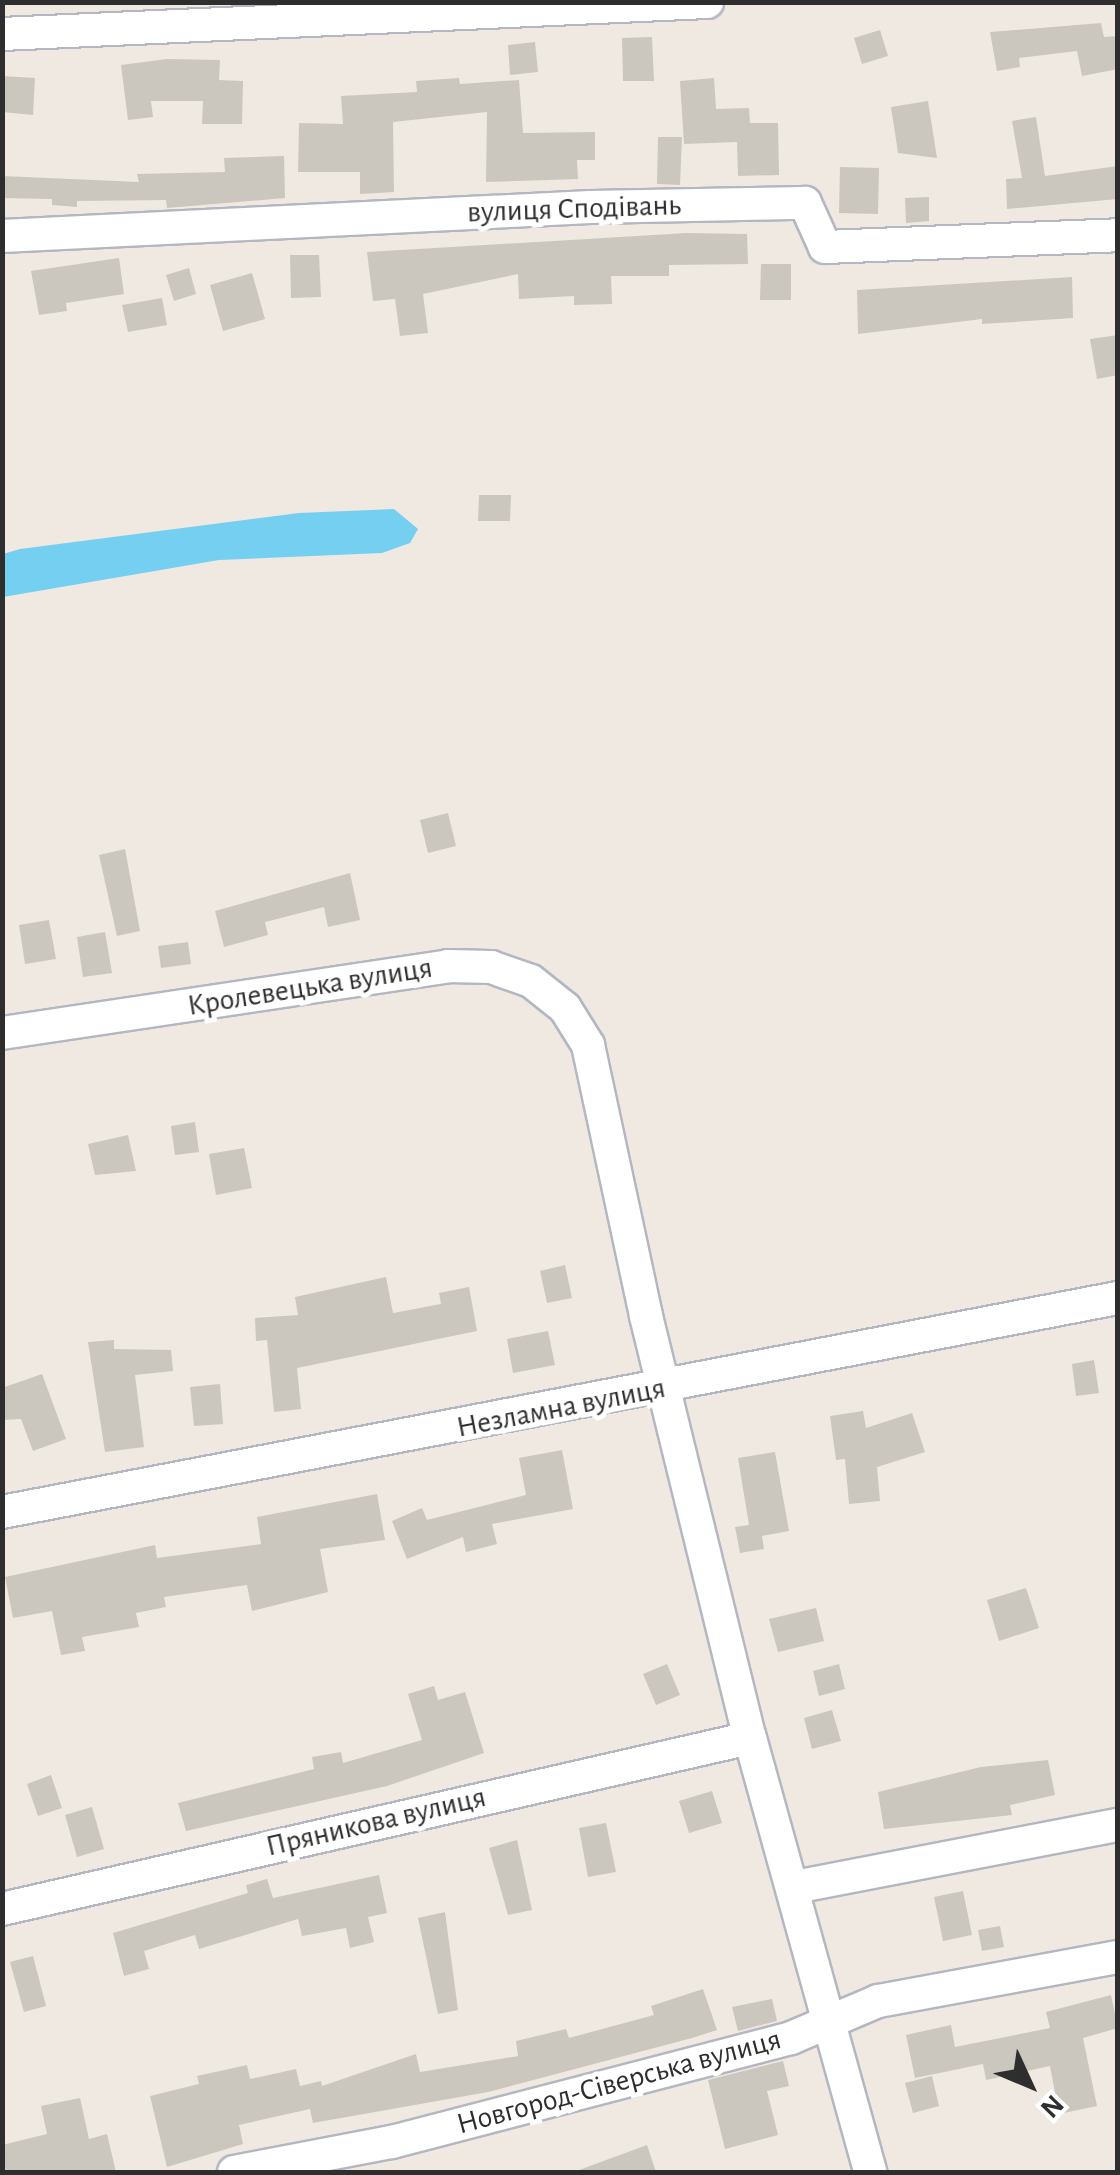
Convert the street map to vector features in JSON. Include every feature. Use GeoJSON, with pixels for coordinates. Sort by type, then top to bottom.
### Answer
{"type":"FeatureCollection","features":[{"type":"Feature","properties":{"kind":"street"},"geometry":{"type":"LineString","coordinates":[[2,34],[708,2]]}},
{"type":"Feature","properties":{"kind":"street","name":"вулиця Сподівань"},"geometry":{"type":"LineString","coordinates":[[2,236],[570,208],[805,204],[824,247],[1118,235]]}},
{"type":"Feature","properties":{"kind":"street","name":"Кролевецька вулиця"},"geometry":{"type":"LineString","coordinates":[[2,1033],[448,966],[491,967],[531,981],[565,1008],[588,1044],[665,1388]]}},
{"type":"Feature","properties":{"kind":"street","name":"Незламна вулиця"},"geometry":{"type":"LineString","coordinates":[[2,1512],[665,1388],[1118,1298]]}},
{"type":"Feature","properties":{"kind":"street"},"geometry":{"type":"LineString","coordinates":[[665,1388],[750,1738],[795,1887],[870,2172]]}},
{"type":"Feature","properties":{"kind":"street","name":"Пряникова вулиця"},"geometry":{"type":"LineString","coordinates":[[2,1909],[750,1738]]}},
{"type":"Feature","properties":{"kind":"street"},"geometry":{"type":"LineString","coordinates":[[795,1887],[1118,1825]]}},
{"type":"Feature","properties":{"kind":"street","name":"Новгород-Сіверська вулиця"},"geometry":{"type":"LineString","coordinates":[[234,2172],[411,2137],[791,2038],[829,2018],[878,2002],[1118,1957]]}},
{"type":"Feature","properties":{"kind":"water"},"geometry":{"type":"Polygon","coordinates":[[[394,509],[418,529],[410,543],[382,553],[219,560],[3,597],[3,554],[20,549],[299,513],[394,509]]]}},
{"type":"Feature","properties":{"kind":"building"},"geometry":{"type":"Polygon","coordinates":[[[1101,23],[1104,37],[1118,36],[1118,69],[1082,76],[1077,51],[1019,58],[1020,67],[997,71],[990,32],[1101,23]]]}},
{"type":"Feature","properties":{"kind":"building"},"geometry":{"type":"Polygon","coordinates":[[[880,30],[888,56],[862,64],[854,38],[880,30]]]}},
{"type":"Feature","properties":{"kind":"building"},"geometry":{"type":"Polygon","coordinates":[[[652,37],[654,81],[623,81],[622,38],[652,37]]]}},
{"type":"Feature","properties":{"kind":"building"},"geometry":{"type":"Polygon","coordinates":[[[535,42],[538,72],[510,75],[508,45],[535,42]]]}},
{"type":"Feature","properties":{"kind":"building"},"geometry":{"type":"Polygon","coordinates":[[[167,59],[220,60],[219,80],[243,81],[242,124],[202,124],[203,101],[151,101],[153,117],[128,120],[121,65],[167,59]]]}},
{"type":"Feature","properties":{"kind":"building"},"geometry":{"type":"Polygon","coordinates":[[[2,76],[35,78],[33,115],[2,112],[2,76]]]}},
{"type":"Feature","properties":{"kind":"building"},"geometry":{"type":"Polygon","coordinates":[[[459,78],[460,84],[519,80],[523,133],[595,132],[595,160],[577,160],[578,179],[486,182],[487,112],[393,122],[394,192],[360,194],[360,172],[298,172],[299,123],[343,124],[341,96],[417,92],[416,81],[459,78]]]}},
{"type":"Feature","properties":{"kind":"building"},"geometry":{"type":"Polygon","coordinates":[[[714,78],[716,109],[749,108],[750,123],[778,123],[779,175],[738,176],[737,142],[684,144],[680,81],[714,78]]]}},
{"type":"Feature","properties":{"kind":"building"},"geometry":{"type":"Polygon","coordinates":[[[928,101],[937,158],[898,153],[891,107],[928,101]]]}},
{"type":"Feature","properties":{"kind":"building"},"geometry":{"type":"Polygon","coordinates":[[[1036,117],[1045,176],[1118,166],[1118,199],[1007,209],[1006,179],[1022,178],[1012,121],[1036,117]]]}},
{"type":"Feature","properties":{"kind":"building"},"geometry":{"type":"Polygon","coordinates":[[[658,137],[682,137],[680,185],[657,184],[658,137]]]}},
{"type":"Feature","properties":{"kind":"building"},"geometry":{"type":"Polygon","coordinates":[[[284,156],[285,198],[167,208],[166,200],[77,201],[77,207],[52,205],[52,199],[2,198],[2,176],[139,182],[137,174],[225,172],[224,158],[284,156]]]}},
{"type":"Feature","properties":{"kind":"building"},"geometry":{"type":"Polygon","coordinates":[[[840,167],[879,168],[878,214],[839,213],[840,167]]]}},
{"type":"Feature","properties":{"kind":"building"},"geometry":{"type":"Polygon","coordinates":[[[929,197],[929,221],[906,223],[905,198],[929,197]]]}},
{"type":"Feature","properties":{"kind":"building"},"geometry":{"type":"Polygon","coordinates":[[[687,233],[747,234],[748,264],[669,265],[669,276],[611,276],[612,304],[574,305],[574,296],[519,299],[518,274],[423,294],[428,333],[400,336],[395,299],[373,301],[367,252],[687,233]]]}},
{"type":"Feature","properties":{"kind":"building"},"geometry":{"type":"Polygon","coordinates":[[[290,255],[319,255],[321,297],[291,298],[290,255]]]}},
{"type":"Feature","properties":{"kind":"building"},"geometry":{"type":"Polygon","coordinates":[[[119,258],[124,294],[66,303],[67,311],[39,315],[31,271],[119,258]]]}},
{"type":"Feature","properties":{"kind":"building"},"geometry":{"type":"Polygon","coordinates":[[[761,264],[791,264],[791,300],[760,300],[761,264]]]}},
{"type":"Feature","properties":{"kind":"building"},"geometry":{"type":"Polygon","coordinates":[[[189,268],[196,294],[174,301],[166,275],[189,268]]]}},
{"type":"Feature","properties":{"kind":"building"},"geometry":{"type":"Polygon","coordinates":[[[252,273],[265,319],[223,331],[210,285],[252,273]]]}},
{"type":"Feature","properties":{"kind":"building"},"geometry":{"type":"Polygon","coordinates":[[[1072,277],[1073,318],[982,324],[982,319],[858,334],[857,290],[1072,277]]]}},
{"type":"Feature","properties":{"kind":"building"},"geometry":{"type":"Polygon","coordinates":[[[162,298],[167,325],[128,332],[122,305],[162,298]]]}},
{"type":"Feature","properties":{"kind":"building"},"geometry":{"type":"Polygon","coordinates":[[[1118,335],[1118,375],[1097,379],[1090,339],[1118,335]]]}},
{"type":"Feature","properties":{"kind":"building"},"geometry":{"type":"Polygon","coordinates":[[[479,495],[511,495],[510,521],[478,521],[479,495]]]}},
{"type":"Feature","properties":{"kind":"building"},"geometry":{"type":"Polygon","coordinates":[[[448,813],[456,846],[428,853],[420,820],[448,813]]]}},
{"type":"Feature","properties":{"kind":"building"},"geometry":{"type":"Polygon","coordinates":[[[125,849],[140,931],[117,936],[99,855],[125,849]]]}},
{"type":"Feature","properties":{"kind":"building"},"geometry":{"type":"Polygon","coordinates":[[[350,873],[360,920],[328,927],[324,907],[265,922],[268,935],[224,947],[215,911],[350,873]]]}},
{"type":"Feature","properties":{"kind":"building"},"geometry":{"type":"Polygon","coordinates":[[[49,920],[56,959],[25,964],[19,925],[49,920]]]}},
{"type":"Feature","properties":{"kind":"building"},"geometry":{"type":"Polygon","coordinates":[[[105,932],[112,973],[83,977],[77,937],[105,932]]]}},
{"type":"Feature","properties":{"kind":"building"},"geometry":{"type":"Polygon","coordinates":[[[188,942],[191,964],[161,968],[158,946],[188,942]]]}},
{"type":"Feature","properties":{"kind":"building"},"geometry":{"type":"Polygon","coordinates":[[[195,1122],[199,1152],[175,1155],[171,1126],[195,1122]]]}},
{"type":"Feature","properties":{"kind":"building"},"geometry":{"type":"Polygon","coordinates":[[[128,1135],[136,1171],[95,1175],[88,1144],[128,1135]]]}},
{"type":"Feature","properties":{"kind":"building"},"geometry":{"type":"Polygon","coordinates":[[[244,1148],[252,1188],[216,1195],[209,1154],[244,1148]]]}},
{"type":"Feature","properties":{"kind":"building"},"geometry":{"type":"Polygon","coordinates":[[[565,1265],[572,1298],[547,1303],[540,1271],[565,1265]]]}},
{"type":"Feature","properties":{"kind":"building"},"geometry":{"type":"Polygon","coordinates":[[[386,1277],[393,1313],[441,1304],[439,1293],[469,1287],[477,1331],[297,1368],[301,1409],[274,1412],[267,1340],[256,1341],[255,1318],[298,1315],[295,1297],[386,1277]]]}},
{"type":"Feature","properties":{"kind":"building"},"geometry":{"type":"Polygon","coordinates":[[[548,1331],[555,1365],[513,1373],[507,1339],[548,1331]]]}},
{"type":"Feature","properties":{"kind":"building"},"geometry":{"type":"Polygon","coordinates":[[[114,1340],[114,1349],[171,1350],[173,1371],[135,1375],[144,1447],[105,1452],[88,1342],[114,1340]]]}},
{"type":"Feature","properties":{"kind":"building"},"geometry":{"type":"Polygon","coordinates":[[[1094,1360],[1099,1393],[1076,1396],[1072,1364],[1094,1360]]]}},
{"type":"Feature","properties":{"kind":"building"},"geometry":{"type":"Polygon","coordinates":[[[42,1374],[66,1439],[33,1451],[21,1419],[2,1420],[2,1388],[42,1374]]]}},
{"type":"Feature","properties":{"kind":"building"},"geometry":{"type":"Polygon","coordinates":[[[220,1384],[223,1424],[194,1426],[190,1387],[220,1384]]]}},
{"type":"Feature","properties":{"kind":"building"},"geometry":{"type":"Polygon","coordinates":[[[863,1411],[866,1428],[912,1413],[925,1452],[877,1467],[880,1501],[849,1504],[845,1459],[836,1460],[830,1416],[863,1411]]]}},
{"type":"Feature","properties":{"kind":"building"},"geometry":{"type":"Polygon","coordinates":[[[562,1450],[573,1509],[492,1524],[497,1544],[466,1552],[463,1537],[407,1559],[392,1521],[422,1508],[427,1520],[526,1495],[519,1458],[562,1450]]]}},
{"type":"Feature","properties":{"kind":"building"},"geometry":{"type":"Polygon","coordinates":[[[775,1452],[789,1531],[762,1536],[764,1549],[740,1553],[735,1527],[749,1525],[738,1458],[775,1452]]]}},
{"type":"Feature","properties":{"kind":"building"},"geometry":{"type":"Polygon","coordinates":[[[377,1494],[385,1540],[320,1549],[328,1592],[252,1611],[247,1585],[164,1597],[166,1607],[136,1613],[139,1627],[82,1637],[85,1651],[61,1655],[52,1611],[13,1618],[5,1577],[155,1545],[157,1558],[261,1544],[257,1517],[377,1494]]]}},
{"type":"Feature","properties":{"kind":"building"},"geometry":{"type":"Polygon","coordinates":[[[1026,1588],[1039,1628],[999,1641],[987,1600],[1026,1588]]]}},
{"type":"Feature","properties":{"kind":"building"},"geometry":{"type":"Polygon","coordinates":[[[816,1608],[824,1641],[778,1652],[769,1619],[816,1608]]]}},
{"type":"Feature","properties":{"kind":"building"},"geometry":{"type":"Polygon","coordinates":[[[667,1664],[680,1695],[656,1705],[643,1674],[667,1664]]]}},
{"type":"Feature","properties":{"kind":"building"},"geometry":{"type":"Polygon","coordinates":[[[839,1664],[845,1689],[819,1696],[813,1671],[839,1664]]]}},
{"type":"Feature","properties":{"kind":"building"},"geometry":{"type":"Polygon","coordinates":[[[434,1686],[438,1700],[465,1692],[484,1753],[387,1786],[186,1831],[178,1803],[314,1769],[312,1757],[341,1752],[343,1763],[422,1740],[408,1694],[434,1686]]]}},
{"type":"Feature","properties":{"kind":"building"},"geometry":{"type":"Polygon","coordinates":[[[832,1710],[841,1741],[812,1749],[804,1718],[832,1710]]]}},
{"type":"Feature","properties":{"kind":"building"},"geometry":{"type":"Polygon","coordinates":[[[1048,1760],[1055,1795],[1010,1805],[1012,1815],[884,1829],[878,1792],[981,1767],[1048,1760]]]}},
{"type":"Feature","properties":{"kind":"building"},"geometry":{"type":"Polygon","coordinates":[[[51,1775],[62,1808],[38,1816],[27,1784],[51,1775]]]}},
{"type":"Feature","properties":{"kind":"building"},"geometry":{"type":"Polygon","coordinates":[[[712,1791],[722,1823],[689,1833],[679,1801],[712,1791]]]}},
{"type":"Feature","properties":{"kind":"building"},"geometry":{"type":"Polygon","coordinates":[[[92,1807],[104,1849],[77,1857],[65,1815],[92,1807]]]}},
{"type":"Feature","properties":{"kind":"building"},"geometry":{"type":"Polygon","coordinates":[[[606,1823],[616,1872],[588,1877],[579,1828],[606,1823]]]}},
{"type":"Feature","properties":{"kind":"building"},"geometry":{"type":"Polygon","coordinates":[[[517,1840],[532,1910],[508,1915],[489,1848],[517,1840]]]}},
{"type":"Feature","properties":{"kind":"building"},"geometry":{"type":"Polygon","coordinates":[[[379,1875],[387,1913],[368,1917],[374,1942],[350,1948],[346,1928],[302,1936],[298,1919],[199,1949],[195,1935],[144,1951],[149,1969],[124,1976],[113,1933],[248,1893],[246,1885],[267,1879],[273,1898],[379,1875]]]}},
{"type":"Feature","properties":{"kind":"building"},"geometry":{"type":"Polygon","coordinates":[[[963,1891],[972,1935],[943,1941],[934,1897],[963,1891]]]}},
{"type":"Feature","properties":{"kind":"building"},"geometry":{"type":"Polygon","coordinates":[[[445,1912],[458,2010],[438,2014],[418,1918],[445,1912]]]}},
{"type":"Feature","properties":{"kind":"building"},"geometry":{"type":"Polygon","coordinates":[[[1000,1926],[1004,1947],[982,1951],[978,1930],[1000,1926]]]}},
{"type":"Feature","properties":{"kind":"building"},"geometry":{"type":"Polygon","coordinates":[[[33,1956],[46,2006],[24,2012],[10,1962],[33,1956]]]}},
{"type":"Feature","properties":{"kind":"building"},"geometry":{"type":"Polygon","coordinates":[[[703,1989],[717,2030],[488,2092],[313,2123],[310,2109],[239,2125],[243,2144],[167,2167],[150,2096],[199,2084],[197,2076],[247,2065],[250,2079],[296,2069],[300,2086],[321,2081],[322,2086],[416,2054],[420,2072],[518,2056],[516,2041],[566,2029],[569,2038],[654,2015],[651,2006],[703,1989]]]}},
{"type":"Feature","properties":{"kind":"building"},"geometry":{"type":"Polygon","coordinates":[[[1111,1995],[1118,2028],[1083,2038],[1097,2106],[1059,2114],[1050,2066],[986,2080],[983,2064],[915,2078],[906,2035],[951,2025],[955,2047],[1050,2028],[1046,2012],[1111,1995]]]}},
{"type":"Feature","properties":{"kind":"building"},"geometry":{"type":"Polygon","coordinates":[[[772,1999],[777,2021],[738,2031],[732,2007],[772,1999]]]}},
{"type":"Feature","properties":{"kind":"building"},"geometry":{"type":"Polygon","coordinates":[[[783,2061],[789,2086],[767,2091],[778,2135],[725,2149],[708,2080],[783,2061]]]}},
{"type":"Feature","properties":{"kind":"building"},"geometry":{"type":"Polygon","coordinates":[[[932,2076],[939,2106],[913,2113],[905,2083],[932,2076]]]}},
{"type":"Feature","properties":{"kind":"building"},"geometry":{"type":"Polygon","coordinates":[[[80,2098],[89,2139],[107,2134],[116,2172],[2,2172],[2,2145],[47,2134],[41,2106],[80,2098]]]}},
{"type":"Feature","properties":{"kind":"building"},"geometry":{"type":"Polygon","coordinates":[[[647,2145],[656,2172],[579,2170],[647,2145]]]}}]}
